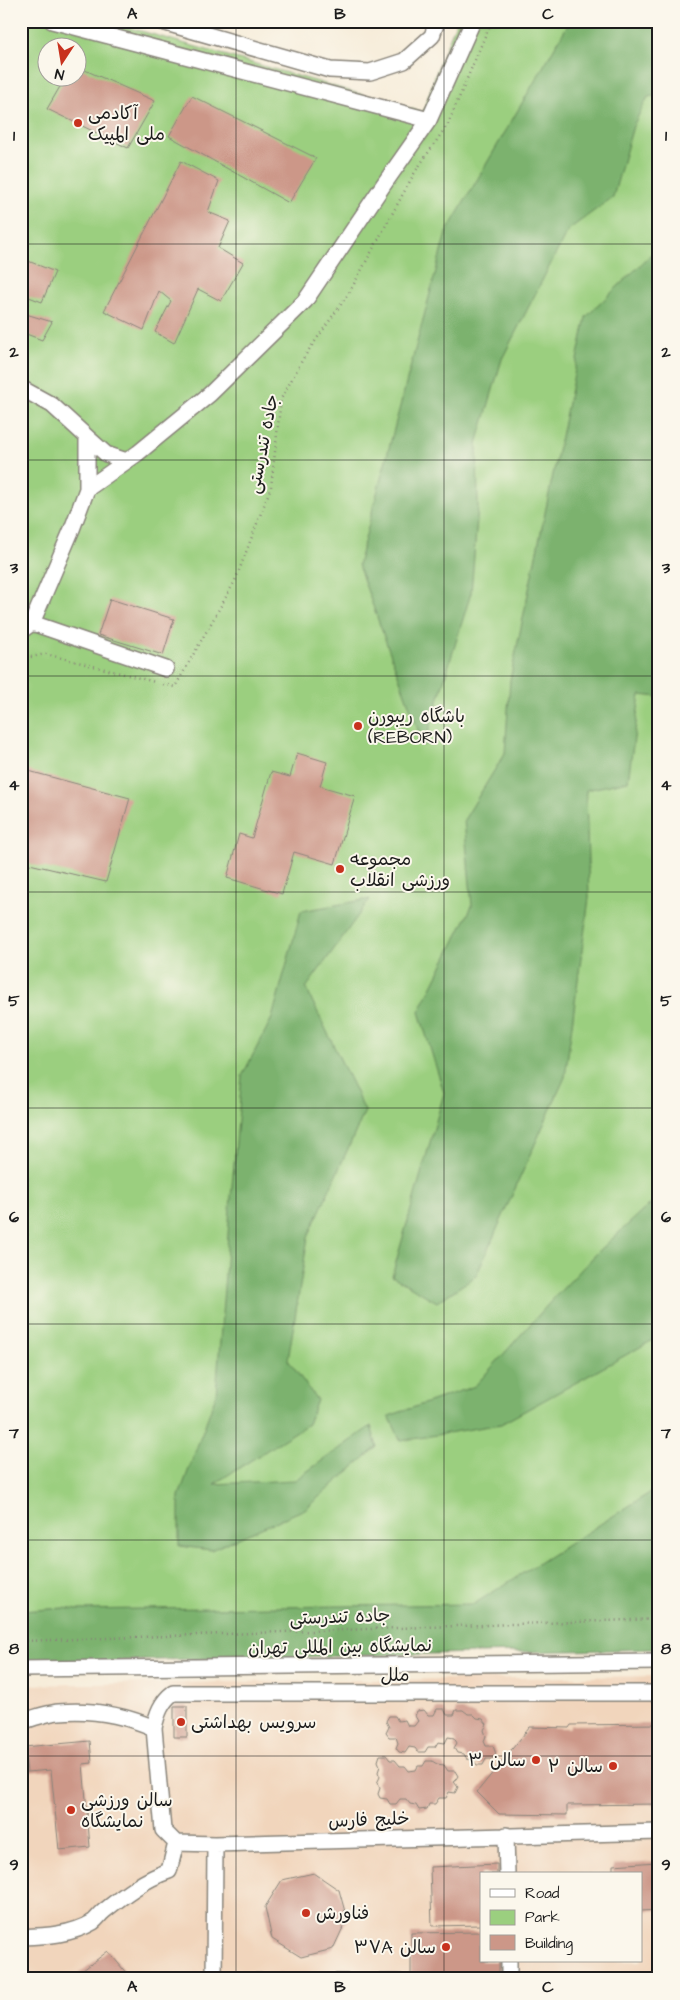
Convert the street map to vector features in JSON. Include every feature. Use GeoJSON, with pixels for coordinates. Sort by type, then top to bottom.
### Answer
{"type":"FeatureCollection","features":[{"type":"Feature","properties":{"kind":"street"},"geometry":{"type":"LineString","coordinates":[[52,21],[429,120]]}},
{"type":"Feature","properties":{"kind":"street"},"geometry":{"type":"LineString","coordinates":[[159,21],[330,70],[370,72],[404,61],[432,36],[437,21]]}},
{"type":"Feature","properties":{"kind":"street"},"geometry":{"type":"LineString","coordinates":[[87,489],[127,461],[210,394],[305,301],[429,120],[473,21]]}},
{"type":"Feature","properties":{"kind":"street"},"geometry":{"type":"LineString","coordinates":[[21,388],[52,405],[106,454],[127,461]]}},
{"type":"Feature","properties":{"kind":"street"},"geometry":{"type":"LineString","coordinates":[[86,437],[87,489],[72,529],[27,627],[166,669]]}},
{"type":"Feature","properties":{"kind":"street","name":"نمایشگاه بین المللی تهران"},"geometry":{"type":"LineString","coordinates":[[21,1669],[659,1662]]}},
{"type":"Feature","properties":{"kind":"street","name":"ملل"},"geometry":{"type":"LineString","coordinates":[[176,1843],[164,1830],[154,1728],[157,1714],[165,1699],[173,1693],[659,1693]]}},
{"type":"Feature","properties":{"kind":"street"},"geometry":{"type":"LineString","coordinates":[[21,1722],[57,1712],[103,1713],[137,1721],[154,1728]]}},
{"type":"Feature","properties":{"kind":"street","name":"خلیج فارس"},"geometry":{"type":"LineString","coordinates":[[215,1844],[659,1832]]}},
{"type":"Feature","properties":{"kind":"street"},"geometry":{"type":"LineString","coordinates":[[506,1835],[507,1872]]}},
{"type":"Feature","properties":{"kind":"street"},"geometry":{"type":"LineString","coordinates":[[21,1937],[65,1933],[95,1921],[101,1913],[130,1892],[157,1875],[170,1871],[176,1843],[215,1844],[214,1979]]}},
{"type":"Feature","properties":{"kind":"street"},"geometry":{"type":"LineString","coordinates":[[509,1962],[509,1979]]}},
{"type":"Feature","properties":{"kind":"path","name":"جاده تندرستی"},"geometry":{"type":"LineString","coordinates":[[21,659],[46,654],[175,687],[235,581],[271,487],[281,398],[304,357],[349,293],[415,172],[448,124],[488,28],[493,21]]}},
{"type":"Feature","properties":{"kind":"path","name":"جاده تندرستی"},"geometry":{"type":"LineString","coordinates":[[21,1641],[659,1618]]}},
{"type":"Feature","properties":{"kind":"shaded area"},"geometry":{"type":"Polygon","coordinates":[[[659,1676],[659,1979],[21,1979],[21,1685],[659,1676]]]}},
{"type":"Feature","properties":{"kind":"green space","name":"مجموعه ورزشی انقلاب"},"geometry":{"type":"Polygon","coordinates":[[[21,21],[106,21],[423,112],[439,64],[457,21],[659,21],[659,1625],[21,1648],[21,21]]]}},
{"type":"Feature","properties":{"kind":"green space"},"geometry":{"type":"Polygon","coordinates":[[[570,21],[659,21],[659,95],[648,97],[633,126],[613,197],[568,230],[502,359],[477,444],[478,507],[471,593],[424,746],[358,565],[446,233],[570,21]]]}},
{"type":"Feature","properties":{"kind":"green space"},"geometry":{"type":"Polygon","coordinates":[[[659,247],[659,697],[640,695],[628,781],[586,790],[589,898],[565,1077],[476,1276],[437,1302],[392,1276],[444,1093],[419,1012],[472,906],[464,820],[505,753],[510,680],[586,317],[659,247]]]}},
{"type":"Feature","properties":{"kind":"green space"},"geometry":{"type":"Polygon","coordinates":[[[370,899],[306,988],[365,1111],[308,1237],[288,1360],[317,1400],[308,1424],[214,1484],[295,1480],[371,1426],[377,1447],[305,1509],[211,1550],[179,1546],[179,1496],[216,1395],[242,1076],[272,1018],[301,911],[370,899]]]}},
{"type":"Feature","properties":{"kind":"green space"},"geometry":{"type":"Polygon","coordinates":[[[659,1196],[659,1338],[501,1424],[401,1441],[389,1416],[475,1386],[552,1300],[600,1250],[659,1196]]]}},
{"type":"Feature","properties":{"kind":"green space"},"geometry":{"type":"Polygon","coordinates":[[[659,1487],[659,1649],[21,1663],[21,1611],[64,1608],[78,1610],[474,1604],[659,1487]]]}},
{"type":"Feature","properties":{"kind":"building"},"geometry":{"type":"Polygon","coordinates":[[[88,71],[155,101],[128,148],[47,109],[59,88],[88,88],[88,71]]]}},
{"type":"Feature","properties":{"kind":"building"},"geometry":{"type":"Polygon","coordinates":[[[192,96],[316,158],[289,203],[169,136],[192,96]]]}},
{"type":"Feature","properties":{"kind":"building"},"geometry":{"type":"Polygon","coordinates":[[[181,161],[219,181],[208,212],[230,221],[218,248],[243,263],[221,301],[198,289],[174,343],[155,332],[171,301],[159,291],[144,330],[104,311],[181,161]]]}},
{"type":"Feature","properties":{"kind":"building"},"geometry":{"type":"Polygon","coordinates":[[[21,258],[55,272],[42,302],[29,297],[26,314],[52,322],[42,340],[21,332],[21,258]]]}},
{"type":"Feature","properties":{"kind":"building"},"geometry":{"type":"Polygon","coordinates":[[[110,599],[174,619],[163,655],[98,635],[110,599]]]}},
{"type":"Feature","properties":{"kind":"building"},"geometry":{"type":"Polygon","coordinates":[[[297,753],[327,762],[320,786],[355,796],[335,864],[294,852],[282,894],[227,878],[239,834],[252,838],[271,772],[290,777],[297,753]]]}},
{"type":"Feature","properties":{"kind":"building"},"geometry":{"type":"Polygon","coordinates":[[[21,769],[130,798],[106,882],[21,862],[21,769]]]}},
{"type":"Feature","properties":{"kind":"building","name":"سرویس بهداشتی"},"geometry":{"type":"Polygon","coordinates":[[[174,1706],[187,1706],[187,1737],[174,1737],[174,1706]]]}},
{"type":"Feature","properties":{"kind":"building"},"geometry":{"type":"Polygon","coordinates":[[[437,1709],[444,1709],[447,1715],[454,1715],[456,1710],[463,1710],[468,1714],[473,1714],[477,1718],[483,1719],[487,1724],[484,1730],[486,1736],[484,1741],[486,1746],[493,1746],[496,1754],[492,1759],[486,1759],[483,1765],[477,1765],[473,1760],[467,1759],[464,1754],[457,1753],[454,1748],[457,1743],[454,1738],[448,1737],[445,1743],[438,1742],[435,1747],[428,1747],[425,1752],[418,1752],[415,1748],[409,1747],[405,1753],[399,1752],[396,1748],[398,1743],[396,1737],[389,1737],[386,1733],[389,1727],[386,1721],[389,1716],[395,1716],[398,1721],[405,1720],[408,1726],[414,1726],[418,1721],[415,1716],[417,1711],[424,1710],[428,1715],[434,1715],[437,1709]]]}},
{"type":"Feature","properties":{"kind":"building"},"geometry":{"type":"Polygon","coordinates":[[[659,1724],[659,1804],[567,1805],[567,1815],[499,1814],[477,1792],[530,1727],[569,1728],[571,1725],[659,1724]]]}},
{"type":"Feature","properties":{"kind":"building","name":"سالن ورزشی نمایشگاه"},"geometry":{"type":"Polygon","coordinates":[[[90,1741],[92,1763],[83,1764],[90,1847],[59,1850],[51,1770],[27,1772],[24,1747],[90,1741]]]}},
{"type":"Feature","properties":{"kind":"building"},"geometry":{"type":"Polygon","coordinates":[[[380,1755],[386,1755],[390,1760],[395,1760],[400,1766],[405,1766],[409,1771],[416,1770],[418,1766],[423,1766],[426,1761],[444,1765],[448,1771],[455,1771],[458,1776],[454,1782],[458,1787],[455,1793],[449,1792],[446,1798],[439,1798],[435,1804],[429,1804],[427,1809],[419,1810],[416,1805],[410,1804],[406,1799],[400,1799],[396,1804],[390,1804],[387,1799],[380,1798],[378,1794],[380,1788],[377,1783],[380,1777],[378,1772],[380,1766],[378,1761],[380,1755]]]}},
{"type":"Feature","properties":{"kind":"building"},"geometry":{"type":"Polygon","coordinates":[[[657,1862],[659,1910],[642,1911],[642,1872],[613,1872],[613,1865],[657,1862]]]}},
{"type":"Feature","properties":{"kind":"building"},"geometry":{"type":"Polygon","coordinates":[[[497,1864],[497,1872],[480,1872],[480,1925],[432,1926],[430,1867],[497,1864]]]}},
{"type":"Feature","properties":{"kind":"building","name":"فناورش"},"geometry":{"type":"Polygon","coordinates":[[[314,1873],[339,1890],[347,1919],[333,1949],[301,1957],[272,1939],[265,1907],[282,1880],[314,1873]]]}},
{"type":"Feature","properties":{"kind":"building","name":"۳۷A سالن"},"geometry":{"type":"Polygon","coordinates":[[[480,1932],[480,1962],[499,1962],[499,1979],[411,1979],[411,1933],[480,1932]]]}},
{"type":"Feature","properties":{"kind":"building"},"geometry":{"type":"Polygon","coordinates":[[[108,1951],[128,1975],[123,1979],[82,1979],[78,1974],[108,1951]]]}},
{"type":"Feature","properties":{"kind":"building"},"geometry":{"type":"Polygon","coordinates":[[[241,1973],[402,1974],[402,1979],[241,1979],[241,1973]]]}},
{"type":"Feature","properties":{"kind":"place","name":"آکادمی ملی المپیک"},"geometry":{"type":"Point","coordinates":[78,123]}},
{"type":"Feature","properties":{"kind":"place","name":"باشگاه ریبورن (REBORN)"},"geometry":{"type":"Point","coordinates":[358,726]}},
{"type":"Feature","properties":{"kind":"place","name":"مجموعه ورزشی انقلاب"},"geometry":{"type":"Point","coordinates":[340,869]}},
{"type":"Feature","properties":{"kind":"place","name":"سرویس بهداشتی"},"geometry":{"type":"Point","coordinates":[181,1722]}},
{"type":"Feature","properties":{"kind":"place","name":"سالن ۳"},"geometry":{"type":"Point","coordinates":[536,1760]}},
{"type":"Feature","properties":{"kind":"place","name":"سالن ۲"},"geometry":{"type":"Point","coordinates":[613,1766]}},
{"type":"Feature","properties":{"kind":"place","name":"سالن ورزشی نمایشگاه"},"geometry":{"type":"Point","coordinates":[71,1810]}},
{"type":"Feature","properties":{"kind":"place","name":"فناورش"},"geometry":{"type":"Point","coordinates":[306,1913]}},
{"type":"Feature","properties":{"kind":"place","name":"۳۷A سالن"},"geometry":{"type":"Point","coordinates":[446,1947]}}]}
